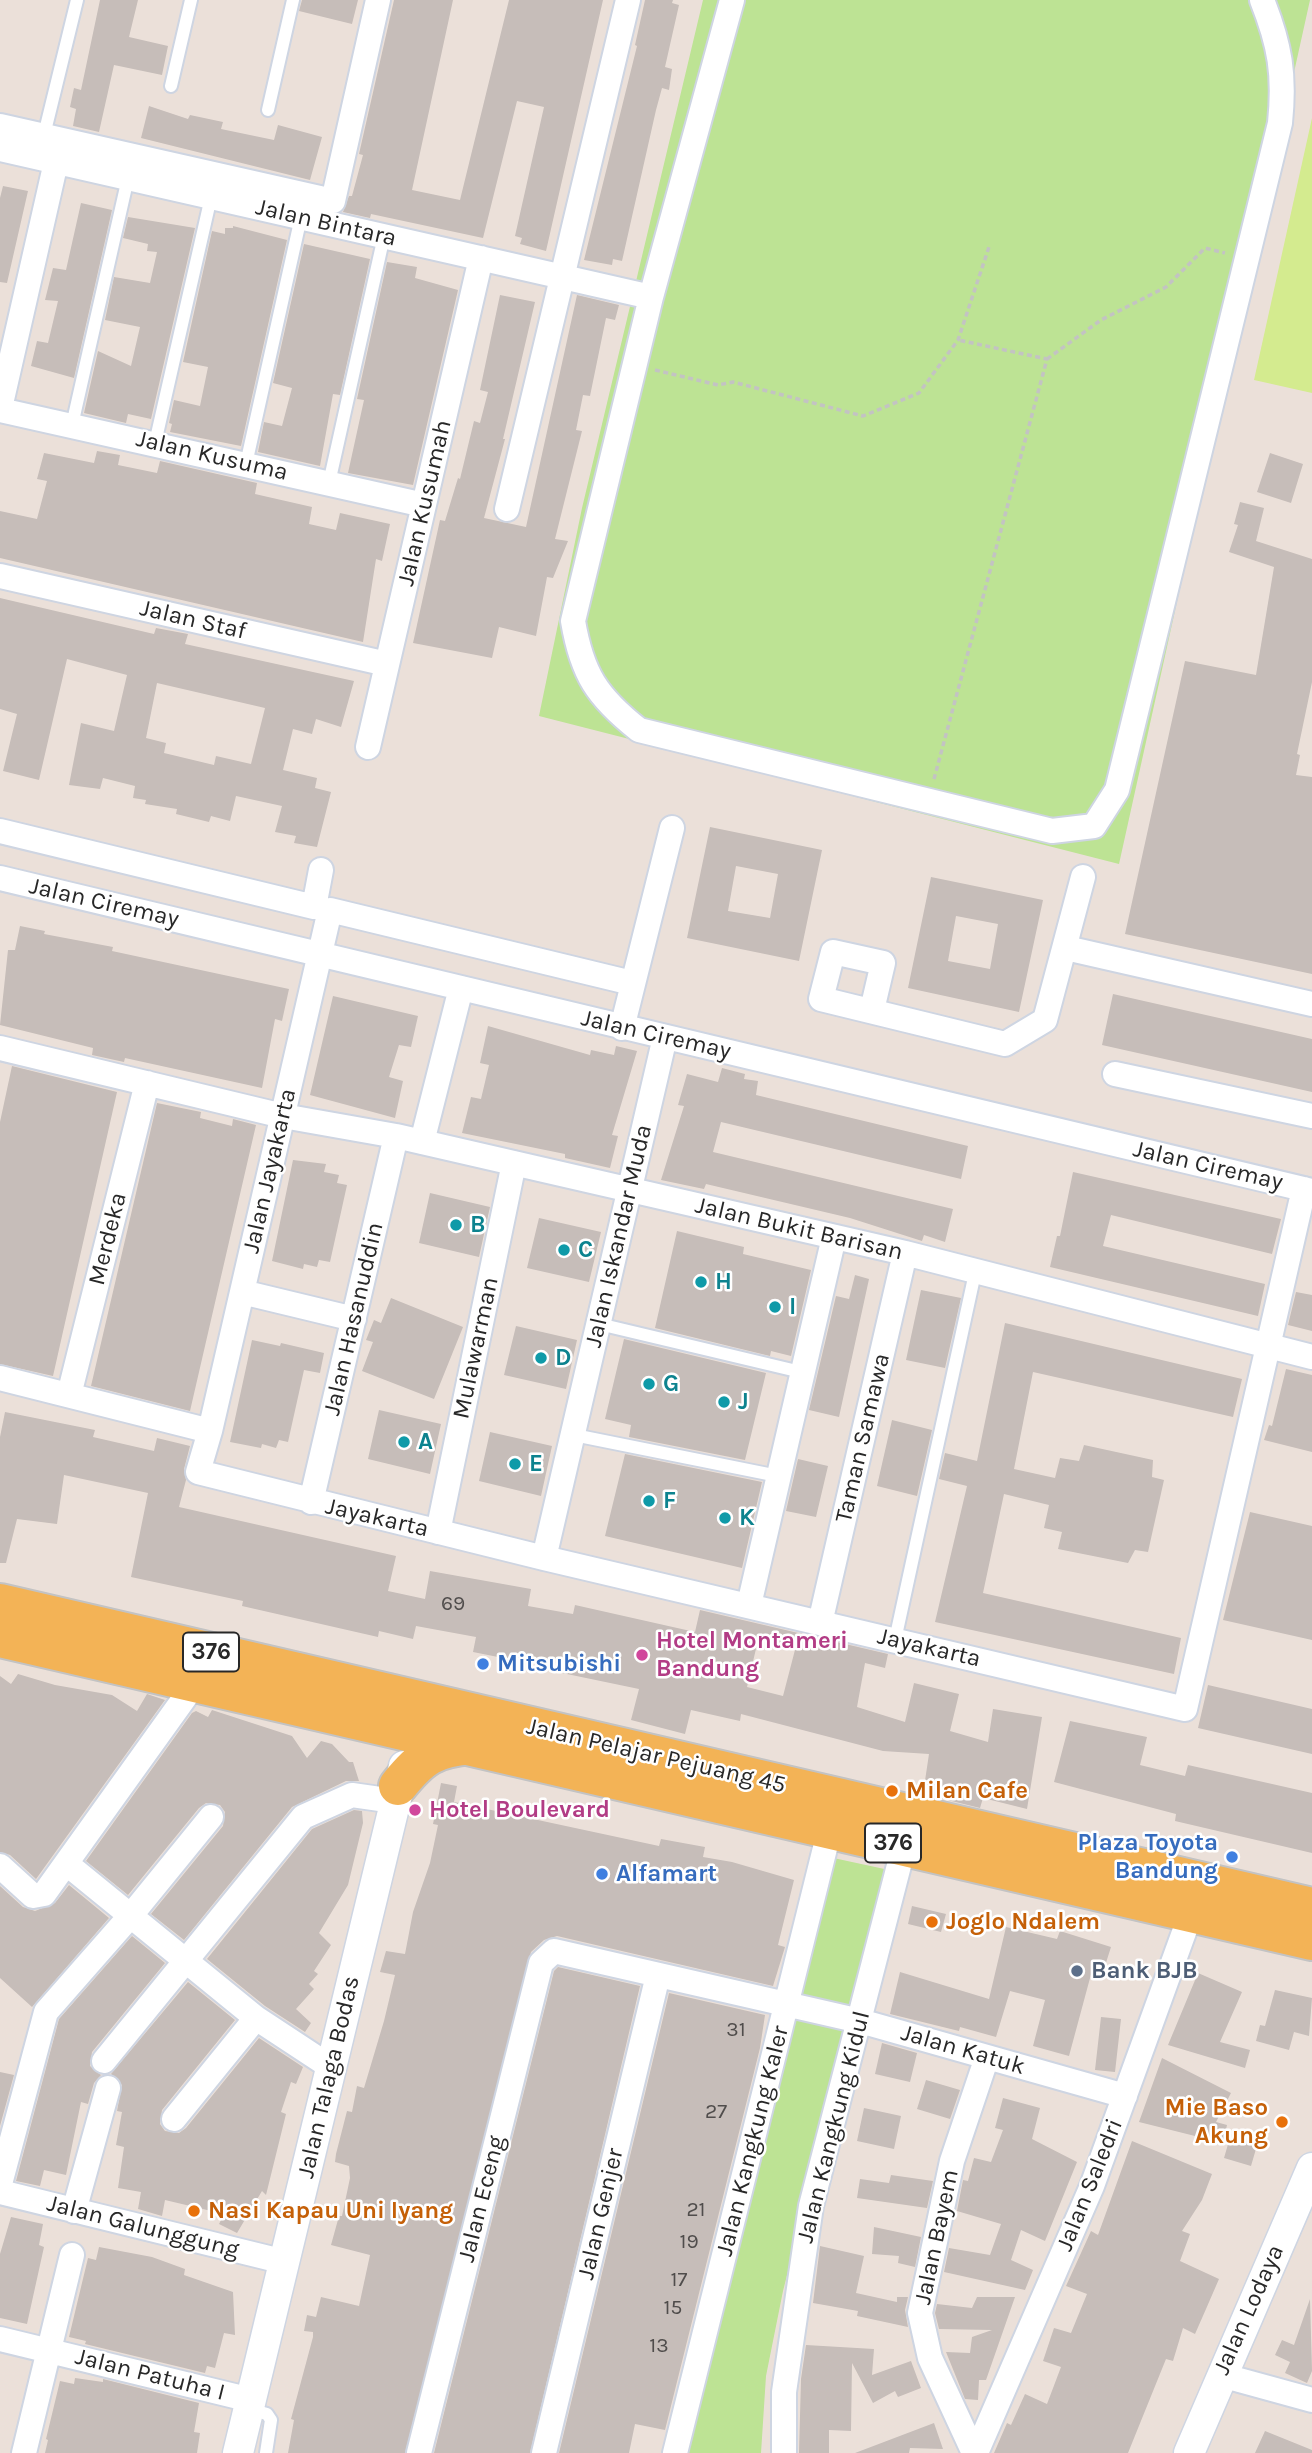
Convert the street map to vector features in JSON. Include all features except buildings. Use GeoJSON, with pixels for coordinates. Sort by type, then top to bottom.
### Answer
{"type":"FeatureCollection","features":[{"type":"Feature","properties":{"kind":"main road","name":"Jalan Pelajar Pejuang 45"},"geometry":{"type":"LineString","coordinates":[[0,1603],[418,1717],[1312,1907]]}},
{"type":"Feature","properties":{"kind":"main road","name":"Jalan Pelajar Pejuang 45"},"geometry":{"type":"LineString","coordinates":[[0,1637],[365,1721],[418,1717],[473,1745],[1312,1941]]}},
{"type":"Feature","properties":{"kind":"main road"},"geometry":{"type":"LineString","coordinates":[[365,1721],[377,1738],[396,1794]]}},
{"type":"Feature","properties":{"kind":"main road"},"geometry":{"type":"LineString","coordinates":[[396,1794],[413,1767],[430,1754],[450,1747],[473,1745]]}},
{"type":"Feature","properties":{"kind":"main road"},"geometry":{"type":"LineString","coordinates":[[1274,1932],[1302,1945],[1312,1954]]}},
{"type":"Feature","properties":{"kind":"street"},"geometry":{"type":"LineString","coordinates":[[0,125],[332,201],[378,0]]}},
{"type":"Feature","properties":{"kind":"street"},"geometry":{"type":"LineString","coordinates":[[507,509],[628,0]]}},
{"type":"Feature","properties":{"kind":"street"},"geometry":{"type":"LineString","coordinates":[[732,0],[652,297],[573,621],[579,654],[591,683],[613,710],[639,730],[1052,831],[1094,825],[1117,790],[1280,123],[1283,97],[1278,41],[1262,0]]}},
{"type":"Feature","properties":{"kind":"street","name":"Jalan Bintara"},"geometry":{"type":"LineString","coordinates":[[0,149],[652,297]]}},
{"type":"Feature","properties":{"kind":"street","name":"Jalan Kusuma"},"geometry":{"type":"LineString","coordinates":[[55,162],[0,409],[424,505]]}},
{"type":"Feature","properties":{"kind":"street","name":"Jalan Kusumah"},"geometry":{"type":"LineString","coordinates":[[368,747],[481,258]]}},
{"type":"Feature","properties":{"kind":"street","name":"Jalan Staf"},"geometry":{"type":"LineString","coordinates":[[0,576],[387,664]]}},
{"type":"Feature","properties":{"kind":"street"},"geometry":{"type":"LineString","coordinates":[[622,1028],[672,828]]}},
{"type":"Feature","properties":{"kind":"street","name":"Jalan Ciremay"},"geometry":{"type":"LineString","coordinates":[[0,831],[314,907],[321,870]]}},
{"type":"Feature","properties":{"kind":"street"},"geometry":{"type":"LineString","coordinates":[[872,1010],[1006,1044],[1045,1020],[1083,877]]}},
{"type":"Feature","properties":{"kind":"street","name":"Jalan Ciremay"},"geometry":{"type":"LineString","coordinates":[[0,878],[1308,1190]]}},
{"type":"Feature","properties":{"kind":"street","name":"Jalan Ciremay"},"geometry":{"type":"LineString","coordinates":[[330,910],[632,983]]}},
{"type":"Feature","properties":{"kind":"street","name":"Jalan Jayakarta"},"geometry":{"type":"LineString","coordinates":[[210,1431],[330,910]]}},
{"type":"Feature","properties":{"kind":"street"},"geometry":{"type":"LineString","coordinates":[[1066,948],[1312,1004]]}},
{"type":"Feature","properties":{"kind":"street"},"geometry":{"type":"LineString","coordinates":[[422,1142],[461,988]]}},
{"type":"Feature","properties":{"kind":"street","name":"Jalan Iskandar Muda"},"geometry":{"type":"LineString","coordinates":[[544,1558],[665,1037]]}},
{"type":"Feature","properties":{"kind":"street","name":"Jalan Bukit Barisan"},"geometry":{"type":"LineString","coordinates":[[0,1048],[283,1116],[396,1136],[905,1253],[1312,1357]]}},
{"type":"Feature","properties":{"kind":"street"},"geometry":{"type":"LineString","coordinates":[[1115,1074],[1312,1116]]}},
{"type":"Feature","properties":{"kind":"street","name":"Merdeka"},"geometry":{"type":"LineString","coordinates":[[69,1395],[147,1083]]}},
{"type":"Feature","properties":{"kind":"street","name":"Jalan Hasanuddin"},"geometry":{"type":"LineString","coordinates":[[311,1502],[396,1136]]}},
{"type":"Feature","properties":{"kind":"street","name":"Mulawarman"},"geometry":{"type":"LineString","coordinates":[[438,1532],[514,1163]]}},
{"type":"Feature","properties":{"kind":"street","name":"Jayakarta"},"geometry":{"type":"LineString","coordinates":[[210,1431],[198,1472],[544,1558],[1185,1709],[1266,1347],[1308,1190]]}},
{"type":"Feature","properties":{"kind":"street"},"geometry":{"type":"LineString","coordinates":[[749,1605],[834,1237]]}},
{"type":"Feature","properties":{"kind":"street","name":"Taman Samawa"},"geometry":{"type":"LineString","coordinates":[[820,1623],[905,1253]]}},
{"type":"Feature","properties":{"kind":"street"},"geometry":{"type":"LineString","coordinates":[[242,1292],[354,1319]]}},
{"type":"Feature","properties":{"kind":"street"},"geometry":{"type":"LineString","coordinates":[[0,1378],[210,1431]]}},
{"type":"Feature","properties":{"kind":"street"},"geometry":{"type":"LineString","coordinates":[[0,1866],[33,1896],[41,1897],[196,1682]]}},
{"type":"Feature","properties":{"kind":"street","name":"Jalan Talaga Bodas"},"geometry":{"type":"LineString","coordinates":[[238,2453],[396,1794],[418,1717]]}},
{"type":"Feature","properties":{"kind":"street"},"geometry":{"type":"LineString","coordinates":[[104,2061],[303,1817],[352,1795],[396,1794]]}},
{"type":"Feature","properties":{"kind":"street"},"geometry":{"type":"LineString","coordinates":[[0,2184],[46,2012],[132,1914],[211,1817]]}},
{"type":"Feature","properties":{"kind":"street","name":"Jalan Kangkung Kaler"},"geometry":{"type":"LineString","coordinates":[[676,2453],[830,1828]]}},
{"type":"Feature","properties":{"kind":"street","name":"Jalan Kangkung Kidul"},"geometry":{"type":"LineString","coordinates":[[784,2453],[785,2392],[811,2206],[904,1846]]}},
{"type":"Feature","properties":{"kind":"street"},"geometry":{"type":"LineString","coordinates":[[67,1864],[132,1914],[256,2018],[332,2068]]}},
{"type":"Feature","properties":{"kind":"street","name":"Jalan Saledri"},"geometry":{"type":"LineString","coordinates":[[975,2453],[1092,2186],[1191,1913]]}},
{"type":"Feature","properties":{"kind":"street","name":"Jalan Katuk"},"geometry":{"type":"LineString","coordinates":[[554,1951],[859,2021],[1125,2096]]}},
{"type":"Feature","properties":{"kind":"street","name":"Jalan Eceng"},"geometry":{"type":"LineString","coordinates":[[419,2453],[541,1963],[554,1951]]}},
{"type":"Feature","properties":{"kind":"street","name":"Jalan Genjer"},"geometry":{"type":"LineString","coordinates":[[544,2453],[658,1975]]}},
{"type":"Feature","properties":{"kind":"street"},"geometry":{"type":"LineString","coordinates":[[174,2119],[256,2018]]}},
{"type":"Feature","properties":{"kind":"street","name":"Jalan Bayem"},"geometry":{"type":"LineString","coordinates":[[975,2453],[930,2358],[920,2313],[952,2161],[987,2057]]}},
{"type":"Feature","properties":{"kind":"street"},"geometry":{"type":"LineString","coordinates":[[74,2211],[108,2088]]}},
{"type":"Feature","properties":{"kind":"street","name":"Jalan Lodaya"},"geometry":{"type":"LineString","coordinates":[[1189,2453],[1312,2168]]}},
{"type":"Feature","properties":{"kind":"street","name":"Jalan Galunggung"},"geometry":{"type":"LineString","coordinates":[[0,2192],[285,2262]]}},
{"type":"Feature","properties":{"kind":"street","name":"Jalan Patuha I"},"geometry":{"type":"LineString","coordinates":[[24,2453],[72,2255]]}},
{"type":"Feature","properties":{"kind":"street","name":"Jalan Patuha I"},"geometry":{"type":"LineString","coordinates":[[0,2339],[250,2405]]}},
{"type":"Feature","properties":{"kind":"street"},"geometry":{"type":"LineString","coordinates":[[1221,2375],[1312,2400]]}},
{"type":"Feature","properties":{"kind":"lane"},"geometry":{"type":"LineString","coordinates":[[44,135],[77,0]]}},
{"type":"Feature","properties":{"kind":"lane"},"geometry":{"type":"LineString","coordinates":[[171,86],[191,0]]}},
{"type":"Feature","properties":{"kind":"lane"},"geometry":{"type":"LineString","coordinates":[[268,110],[293,0]]}},
{"type":"Feature","properties":{"kind":"lane"},"geometry":{"type":"LineString","coordinates":[[72,425],[128,178]]}},
{"type":"Feature","properties":{"kind":"lane"},"geometry":{"type":"LineString","coordinates":[[155,443],[211,197]]}},
{"type":"Feature","properties":{"kind":"lane"},"geometry":{"type":"LineString","coordinates":[[246,464],[301,218]]}},
{"type":"Feature","properties":{"kind":"lane"},"geometry":{"type":"LineString","coordinates":[[329,483],[384,236]]}},
{"type":"Feature","properties":{"kind":"lane"},"geometry":{"type":"LineString","coordinates":[[895,1640],[975,1273]]}},
{"type":"Feature","properties":{"kind":"lane"},"geometry":{"type":"LineString","coordinates":[[599,1324],[802,1372]]}},
{"type":"Feature","properties":{"kind":"lane"},"geometry":{"type":"LineString","coordinates":[[574,1435],[778,1476]]}},
{"type":"Feature","properties":{"kind":"lane"},"geometry":{"type":"LineString","coordinates":[[250,2405],[267,2414],[271,2420],[266,2453]]}},
{"type":"Feature","properties":{"kind":"path"},"geometry":{"type":"LineString","coordinates":[[636,365],[718,385],[733,382],[863,415],[919,393],[958,340],[989,247]]}},
{"type":"Feature","properties":{"kind":"path"},"geometry":{"type":"LineString","coordinates":[[928,801],[1047,359],[1101,320],[1166,287],[1205,248],[1247,259]]}},
{"type":"Feature","properties":{"kind":"path"},"geometry":{"type":"LineString","coordinates":[[958,340],[1047,359]]}},
{"type":"Feature","properties":{"kind":"green space"},"geometry":{"type":"Polygon","coordinates":[[[703,0],[1310,0],[1119,864],[539,716],[582,508],[703,0]]]}},
{"type":"Feature","properties":{"kind":"green space"},"geometry":{"type":"Polygon","coordinates":[[[1312,118],[1312,393],[1254,380],[1312,118]]]}},
{"type":"Feature","properties":{"kind":"green space"},"geometry":{"type":"Polygon","coordinates":[[[815,1854],[889,1870],[783,2291],[766,2376],[761,2453],[682,2453],[815,1854]]]}},
{"type":"Feature","properties":{"kind":"place","name":"B"},"geometry":{"type":"Point","coordinates":[456,1225]}},
{"type":"Feature","properties":{"kind":"place","name":"C"},"geometry":{"type":"Point","coordinates":[564,1250]}},
{"type":"Feature","properties":{"kind":"place","name":"H"},"geometry":{"type":"Point","coordinates":[701,1282]}},
{"type":"Feature","properties":{"kind":"place","name":"I"},"geometry":{"type":"Point","coordinates":[775,1307]}},
{"type":"Feature","properties":{"kind":"place","name":"D"},"geometry":{"type":"Point","coordinates":[541,1358]}},
{"type":"Feature","properties":{"kind":"place","name":"G"},"geometry":{"type":"Point","coordinates":[649,1384]}},
{"type":"Feature","properties":{"kind":"place","name":"J"},"geometry":{"type":"Point","coordinates":[724,1402]}},
{"type":"Feature","properties":{"kind":"place","name":"A"},"geometry":{"type":"Point","coordinates":[404,1442]}},
{"type":"Feature","properties":{"kind":"place","name":"E"},"geometry":{"type":"Point","coordinates":[515,1464]}},
{"type":"Feature","properties":{"kind":"place","name":"F"},"geometry":{"type":"Point","coordinates":[649,1501]}},
{"type":"Feature","properties":{"kind":"place","name":"K"},"geometry":{"type":"Point","coordinates":[725,1518]}},
{"type":"Feature","properties":{"kind":"place","name":"Hotel Montameri Bandung"},"geometry":{"type":"Point","coordinates":[642,1655]}},
{"type":"Feature","properties":{"kind":"place","name":"Mitsubishi"},"geometry":{"type":"Point","coordinates":[483,1664]}},
{"type":"Feature","properties":{"kind":"place","name":"Milan Cafe"},"geometry":{"type":"Point","coordinates":[892,1791]}},
{"type":"Feature","properties":{"kind":"place","name":"Hotel Boulevard"},"geometry":{"type":"Point","coordinates":[415,1810]}},
{"type":"Feature","properties":{"kind":"place","name":"Plaza Toyota Bandung"},"geometry":{"type":"Point","coordinates":[1232,1857]}},
{"type":"Feature","properties":{"kind":"place","name":"Alfamart"},"geometry":{"type":"Point","coordinates":[602,1874]}},
{"type":"Feature","properties":{"kind":"place","name":"Joglo Ndalem"},"geometry":{"type":"Point","coordinates":[932,1922]}},
{"type":"Feature","properties":{"kind":"place","name":"Bank BJB"},"geometry":{"type":"Point","coordinates":[1077,1971]}},
{"type":"Feature","properties":{"kind":"place","name":"Mie Baso Akung"},"geometry":{"type":"Point","coordinates":[1282,2122]}},
{"type":"Feature","properties":{"kind":"place","name":"Nasi Kapau Uni Iyang"},"geometry":{"type":"Point","coordinates":[194,2211]}}]}
